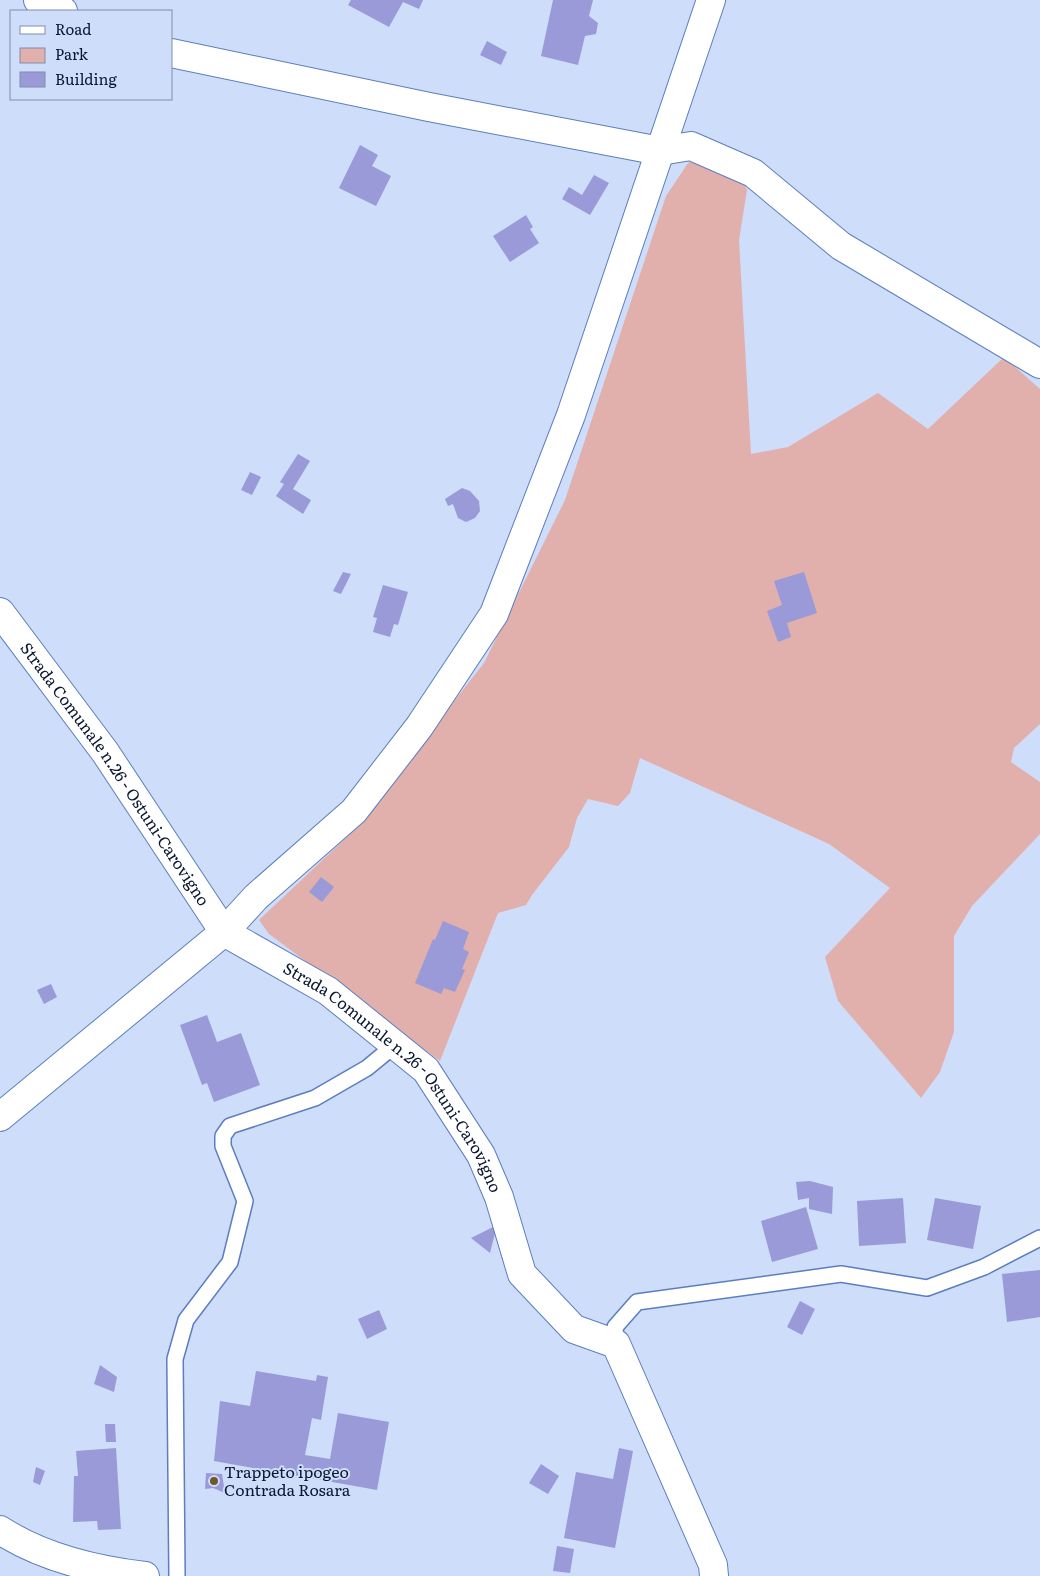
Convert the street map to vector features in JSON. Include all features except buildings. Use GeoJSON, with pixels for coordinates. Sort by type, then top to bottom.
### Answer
{"type":"FeatureCollection","features":[{"type":"Feature","properties":{"kind":"street"},"geometry":{"type":"LineString","coordinates":[[38,0],[62,10]]}},
{"type":"Feature","properties":{"kind":"street"},"geometry":{"type":"LineString","coordinates":[[0,1117],[224,932],[256,897],[354,811],[419,727],[494,614],[571,415],[711,0]]}},
{"type":"Feature","properties":{"kind":"street"},"geometry":{"type":"LineString","coordinates":[[172,52],[429,107],[660,152],[691,146],[753,173],[842,246],[1040,364]]}},
{"type":"Feature","properties":{"kind":"street","name":"Strada Comunale n.26 - Ostuni-Carovigno"},"geometry":{"type":"LineString","coordinates":[[0,612],[105,752],[224,932],[328,990],[426,1070],[482,1155],[499,1197],[522,1274],[574,1330],[616,1344]]}},
{"type":"Feature","properties":{"kind":"street"},"geometry":{"type":"LineString","coordinates":[[616,1344],[713,1565],[714,1576]]}},
{"type":"Feature","properties":{"kind":"street"},"geometry":{"type":"LineString","coordinates":[[0,1530],[22,1544],[81,1565],[145,1576]]}},
{"type":"Feature","properties":{"kind":"lane"},"geometry":{"type":"LineString","coordinates":[[177,1576],[175,1359],[186,1320],[230,1262],[245,1201],[223,1146],[223,1136],[230,1126],[315,1098],[367,1068],[395,1045]]}},
{"type":"Feature","properties":{"kind":"lane"},"geometry":{"type":"LineString","coordinates":[[616,1344],[615,1327],[637,1302],[841,1274],[927,1288],[984,1267],[1040,1238]]}},
{"type":"Feature","properties":{"kind":"green space"},"geometry":{"type":"Polygon","coordinates":[[[694,161],[742,178],[747,190],[739,240],[751,454],[788,447],[878,393],[928,429],[1004,357],[1040,389],[1040,724],[1014,748],[1011,762],[1040,782],[1040,834],[972,906],[954,936],[954,1032],[940,1072],[921,1098],[838,1001],[825,957],[890,888],[829,844],[640,758],[630,793],[618,806],[588,799],[577,818],[569,847],[526,905],[498,913],[440,1061],[269,934],[259,920],[349,835],[484,663],[565,500],[666,196],[688,163],[694,161]]]}},
{"type":"Feature","properties":{"kind":"place","name":"Trappeto ipogeo Contrada Rosara"},"geometry":{"type":"Point","coordinates":[214,1481]}}]}
